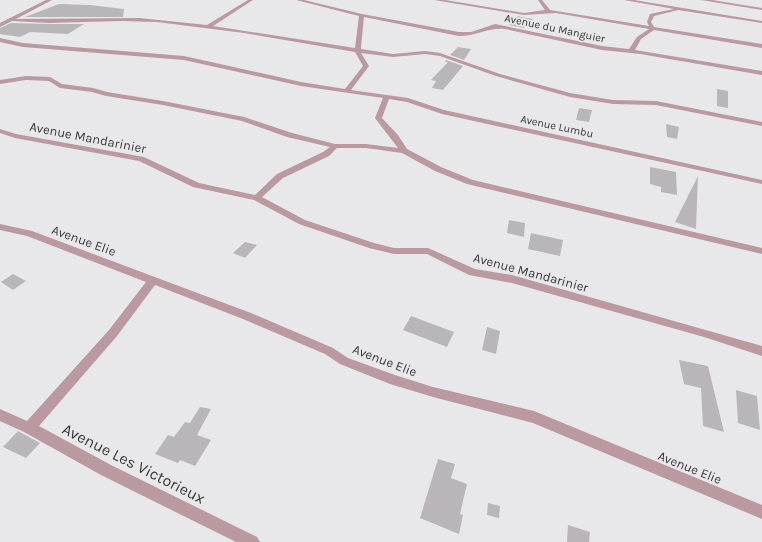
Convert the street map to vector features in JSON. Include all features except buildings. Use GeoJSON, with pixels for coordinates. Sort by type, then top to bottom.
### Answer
{"type":"FeatureCollection","features":[{"type":"Feature","properties":{"kind":"street"},"geometry":{"type":"LineString","coordinates":[[0,25],[13,20],[50,0]]}},
{"type":"Feature","properties":{"kind":"street"},"geometry":{"type":"LineString","coordinates":[[209,26],[251,0]]}},
{"type":"Feature","properties":{"kind":"street","name":"Avenue du Manguier"},"geometry":{"type":"LineString","coordinates":[[298,0],[362,15],[459,34],[471,34],[495,26],[505,26],[602,48],[762,73]]}},
{"type":"Feature","properties":{"kind":"street"},"geometry":{"type":"LineString","coordinates":[[436,0],[524,14],[537,14],[548,11],[762,46]]}},
{"type":"Feature","properties":{"kind":"street"},"geometry":{"type":"LineString","coordinates":[[540,0],[548,11]]}},
{"type":"Feature","properties":{"kind":"street"},"geometry":{"type":"LineString","coordinates":[[626,0],[762,22]]}},
{"type":"Feature","properties":{"kind":"street"},"geometry":{"type":"LineString","coordinates":[[703,0],[762,9]]}},
{"type":"Feature","properties":{"kind":"street"},"geometry":{"type":"LineString","coordinates":[[652,27],[649,22],[652,15],[680,9]]}},
{"type":"Feature","properties":{"kind":"street"},"geometry":{"type":"LineString","coordinates":[[347,91],[366,66],[360,57],[358,50],[360,20],[362,15]]}},
{"type":"Feature","properties":{"kind":"street"},"geometry":{"type":"LineString","coordinates":[[13,20],[73,22],[113,18],[209,26],[390,55],[419,52],[438,54],[456,59],[487,72],[588,98],[608,102],[642,101],[656,103],[762,124]]}},
{"type":"Feature","properties":{"kind":"street"},"geometry":{"type":"LineString","coordinates":[[631,52],[640,38],[651,30],[652,27]]}},
{"type":"Feature","properties":{"kind":"street","name":"Avenue Lumbu"},"geometry":{"type":"LineString","coordinates":[[0,40],[23,45],[184,58],[301,84],[408,100],[442,112],[762,182]]}},
{"type":"Feature","properties":{"kind":"street"},"geometry":{"type":"LineString","coordinates":[[0,82],[26,78],[50,79],[60,86],[163,103],[244,119],[290,135],[335,146],[366,146],[404,151],[438,169],[470,182],[762,251]]}},
{"type":"Feature","properties":{"kind":"street"},"geometry":{"type":"LineString","coordinates":[[388,97],[378,118],[395,137],[404,151]]}},
{"type":"Feature","properties":{"kind":"street","name":"Avenue Mandarinier"},"geometry":{"type":"LineString","coordinates":[[0,132],[141,159],[196,185],[257,198],[302,222],[372,246],[394,251],[428,251],[473,272],[512,279],[704,333],[762,351]]}},
{"type":"Feature","properties":{"kind":"street"},"geometry":{"type":"LineString","coordinates":[[257,198],[280,176],[291,169],[326,154],[335,146]]}},
{"type":"Feature","properties":{"kind":"street","name":"Avenue Elie"},"geometry":{"type":"LineString","coordinates":[[0,227],[29,233],[247,316],[329,351],[350,363],[394,380],[433,392],[534,417],[762,512]]}},
{"type":"Feature","properties":{"kind":"street"},"geometry":{"type":"LineString","coordinates":[[30,428],[113,333],[153,280]]}},
{"type":"Feature","properties":{"kind":"street","name":"Avenue Les Victorieux"},"geometry":{"type":"LineString","coordinates":[[0,416],[30,428],[106,470],[252,542]]}}]}
